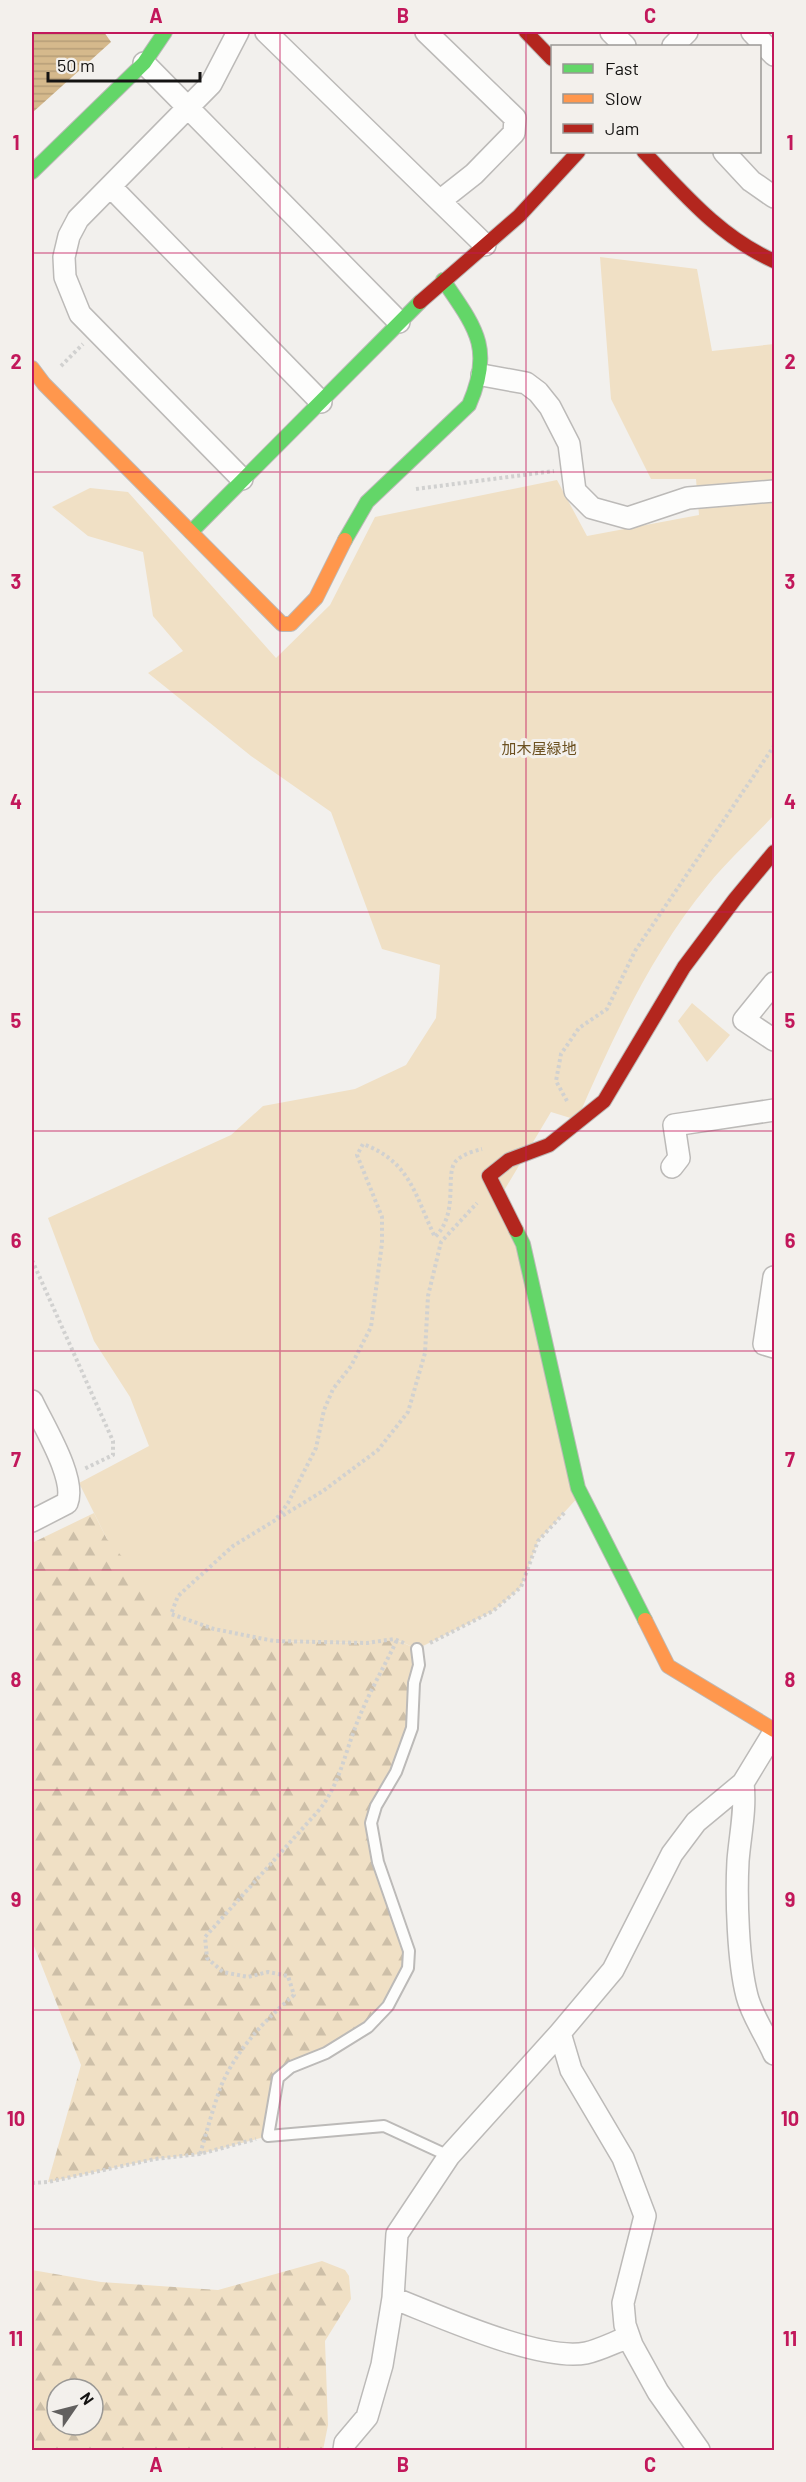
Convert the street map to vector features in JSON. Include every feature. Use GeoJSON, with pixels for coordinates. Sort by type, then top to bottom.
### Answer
{"type":"FeatureCollection","features":[{"type":"Feature","properties":{"kind":"street"},"geometry":{"type":"LineString","coordinates":[[32,171],[144,63],[165,32]]}},
{"type":"Feature","properties":{"kind":"street"},"geometry":{"type":"LineString","coordinates":[[238,32],[211,84],[190,109],[78,219],[69,236],[64,257],[65,277],[80,314],[242,479]]}},
{"type":"Feature","properties":{"kind":"street"},"geometry":{"type":"LineString","coordinates":[[266,32],[485,244]]}},
{"type":"Feature","properties":{"kind":"street"},"geometry":{"type":"LineString","coordinates":[[426,32],[515,118],[516,126],[514,133],[474,174],[441,201]]}},
{"type":"Feature","properties":{"kind":"street"},"geometry":{"type":"LineString","coordinates":[[526,32],[551,58]]}},
{"type":"Feature","properties":{"kind":"street"},"geometry":{"type":"LineString","coordinates":[[611,32],[624,45]]}},
{"type":"Feature","properties":{"kind":"street"},"geometry":{"type":"LineString","coordinates":[[674,45],[687,32]]}},
{"type":"Feature","properties":{"kind":"street"},"geometry":{"type":"LineString","coordinates":[[752,32],[774,55]]}},
{"type":"Feature","properties":{"kind":"street"},"geometry":{"type":"LineString","coordinates":[[144,63],[399,322]]}},
{"type":"Feature","properties":{"kind":"street"},"geometry":{"type":"LineString","coordinates":[[191,532],[399,322],[443,280],[519,216],[577,153]]}},
{"type":"Feature","properties":{"kind":"street"},"geometry":{"type":"LineString","coordinates":[[645,153],[717,226],[743,246],[774,261]]}},
{"type":"Feature","properties":{"kind":"street"},"geometry":{"type":"LineString","coordinates":[[725,153],[751,181],[774,197]]}},
{"type":"Feature","properties":{"kind":"street"},"geometry":{"type":"LineString","coordinates":[[111,187],[321,402]]}},
{"type":"Feature","properties":{"kind":"street"},"geometry":{"type":"LineString","coordinates":[[32,368],[44,384],[282,624],[291,624],[316,598],[367,502],[469,405],[482,375],[482,353],[476,329],[443,280]]}},
{"type":"Feature","properties":{"kind":"street"},"geometry":{"type":"LineString","coordinates":[[482,375],[526,383],[538,392],[550,407],[569,444],[575,491],[592,507],[628,518],[688,498],[774,491]]}},
{"type":"Feature","properties":{"kind":"street"},"geometry":{"type":"LineString","coordinates":[[344,2451],[345,2443],[367,2417],[382,2365],[393,2298],[397,2234],[449,2156],[560,2033],[613,1970],[672,1854],[696,1822],[743,1783],[774,1731],[668,1666],[581,1494],[524,1244],[489,1176],[508,1160],[549,1144],[604,1101],[684,967],[774,852]]}},
{"type":"Feature","properties":{"kind":"street"},"geometry":{"type":"LineString","coordinates":[[774,983],[744,1020],[774,1040]]}},
{"type":"Feature","properties":{"kind":"street"},"geometry":{"type":"LineString","coordinates":[[672,1167],[680,1158],[674,1125],[774,1110]]}},
{"type":"Feature","properties":{"kind":"street"},"geometry":{"type":"LineString","coordinates":[[774,1276],[764,1344],[774,1347]]}},
{"type":"Feature","properties":{"kind":"street"},"geometry":{"type":"LineString","coordinates":[[32,1401],[68,1477],[70,1496],[67,1503],[32,1521]]}},
{"type":"Feature","properties":{"kind":"street"},"geometry":{"type":"LineString","coordinates":[[743,1783],[745,1802],[738,1861],[738,1909],[743,1974],[747,1998],[774,2055]]}},
{"type":"Feature","properties":{"kind":"street"},"geometry":{"type":"LineString","coordinates":[[560,2033],[570,2070],[623,2158],[645,2216],[623,2303],[625,2325],[658,2392],[699,2451]]}},
{"type":"Feature","properties":{"kind":"street"},"geometry":{"type":"LineString","coordinates":[[393,2298],[473,2330],[552,2353],[585,2353],[629,2337]]}},
{"type":"Feature","properties":{"kind":"lane"},"geometry":{"type":"LineString","coordinates":[[417,1649],[419,1665],[414,1683],[412,1728],[396,1772],[376,1806],[371,1823],[378,1862],[409,1951],[408,1968],[388,2006],[368,2027],[326,2053],[291,2067],[278,2078],[268,2136],[384,2126],[449,2156]]}},
{"type":"Feature","properties":{"kind":"path"},"geometry":{"type":"LineString","coordinates":[[44,384],[96,331]]}},
{"type":"Feature","properties":{"kind":"path"},"geometry":{"type":"LineString","coordinates":[[380,491],[387,493],[573,469]]}},
{"type":"Feature","properties":{"kind":"path"},"geometry":{"type":"LineString","coordinates":[[577,1120],[556,1081],[561,1054],[579,1028],[607,1009],[635,951],[774,746]]}},
{"type":"Feature","properties":{"kind":"path"},"geometry":{"type":"LineString","coordinates":[[274,1521],[288,1503],[316,1448],[324,1410],[333,1389],[351,1366],[371,1326],[382,1243],[382,1217],[357,1155],[363,1144],[378,1149],[403,1170],[414,1186],[435,1237],[442,1230],[449,1212],[452,1171],[455,1162],[466,1154],[492,1148]]}},
{"type":"Feature","properties":{"kind":"path"},"geometry":{"type":"LineString","coordinates":[[489,1176],[485,1194],[441,1242],[428,1296],[425,1353],[408,1412],[378,1450],[323,1491],[233,1546],[178,1596],[171,1614],[214,1629],[274,1641],[366,1643],[397,1640],[417,1649],[493,1611],[521,1587],[538,1541],[581,1494]]}},
{"type":"Feature","properties":{"kind":"path"},"geometry":{"type":"LineString","coordinates":[[32,1260],[113,1441],[113,1455],[68,1477]]}},
{"type":"Feature","properties":{"kind":"path"},"geometry":{"type":"LineString","coordinates":[[200,2154],[222,2085],[240,2052],[265,2020],[294,1995],[288,1976],[268,1972],[248,1977],[223,1972],[207,1958],[205,1937],[331,1794],[339,1778],[355,1727],[397,1640]]}},
{"type":"Feature","properties":{"kind":"path"},"geometry":{"type":"LineString","coordinates":[[32,2183],[48,2182],[155,2159],[200,2154],[268,2136]]}},
{"type":"Feature","properties":{"kind":"green space","name":"加木屋緑地"},"geometry":{"type":"Polygon","coordinates":[[[600,257],[697,269],[712,351],[774,344],[774,815],[716,876],[668,939],[634,998],[577,1120],[551,1112],[502,1194],[581,1494],[538,1541],[521,1587],[493,1611],[417,1649],[397,1640],[366,1643],[274,1641],[216,1630],[171,1614],[107,1539],[79,1483],[149,1446],[130,1397],[94,1341],[48,1218],[231,1135],[263,1106],[355,1089],[406,1065],[436,1018],[440,965],[382,949],[331,812],[251,756],[148,673],[183,651],[153,616],[143,552],[88,536],[52,507],[90,488],[128,492],[276,658],[330,605],[375,517],[557,480],[587,536],[699,515],[696,479],[651,479],[611,399],[600,257]]]}},
{"type":"Feature","properties":{"kind":"green space"},"geometry":{"type":"Polygon","coordinates":[[[692,1003],[730,1035],[707,1062],[678,1021],[692,1003]]]}},
{"type":"Feature","properties":{"kind":"green space"},"geometry":{"type":"Polygon","coordinates":[[[94,1513],[107,1539],[274,1641],[366,1643],[394,1639],[417,1649],[412,1728],[371,1823],[408,1968],[368,2027],[278,2078],[268,2136],[200,2154],[155,2159],[48,2182],[81,2065],[32,1941],[32,1543],[94,1513]]]}},
{"type":"Feature","properties":{"kind":"green space"},"geometry":{"type":"Polygon","coordinates":[[[322,2261],[345,2270],[349,2276],[351,2299],[325,2341],[328,2425],[323,2450],[32,2450],[32,2270],[101,2282],[218,2290],[322,2261]]]}},
{"type":"Feature","properties":{"kind":"shaded area"},"geometry":{"type":"Polygon","coordinates":[[[32,32],[104,32],[111,42],[32,113],[32,32]]]}},
{"type":"Feature","properties":{"kind":"traffic: fast"},"geometry":{"type":"LineString","coordinates":[[32,172],[144,63],[165,32]]}},
{"type":"Feature","properties":{"kind":"traffic: fast"},"geometry":{"type":"LineString","coordinates":[[345,540],[367,502],[469,405],[480,368],[480,353],[472,325],[443,280]]}},
{"type":"Feature","properties":{"kind":"traffic: fast"},"geometry":{"type":"LineString","coordinates":[[191,532],[420,302]]}},
{"type":"Feature","properties":{"kind":"traffic: fast"},"geometry":{"type":"LineString","coordinates":[[516,1230],[523,1244],[578,1488],[645,1620]]}},
{"type":"Feature","properties":{"kind":"traffic: slow"},"geometry":{"type":"LineString","coordinates":[[32,368],[44,384],[282,624],[291,624],[316,598],[345,540]]}},
{"type":"Feature","properties":{"kind":"traffic: slow"},"geometry":{"type":"LineString","coordinates":[[645,1620],[668,1666],[774,1730]]}},
{"type":"Feature","properties":{"kind":"traffic: jam"},"geometry":{"type":"LineString","coordinates":[[526,32],[551,58]]}},
{"type":"Feature","properties":{"kind":"traffic: jam"},"geometry":{"type":"LineString","coordinates":[[420,302],[519,216],[577,153]]}},
{"type":"Feature","properties":{"kind":"traffic: jam"},"geometry":{"type":"LineString","coordinates":[[645,153],[688,199],[720,227],[737,240],[774,261]]}},
{"type":"Feature","properties":{"kind":"traffic: jam"},"geometry":{"type":"LineString","coordinates":[[516,1230],[489,1176],[509,1160],[549,1145],[604,1101],[684,967],[774,852]]}}]}
